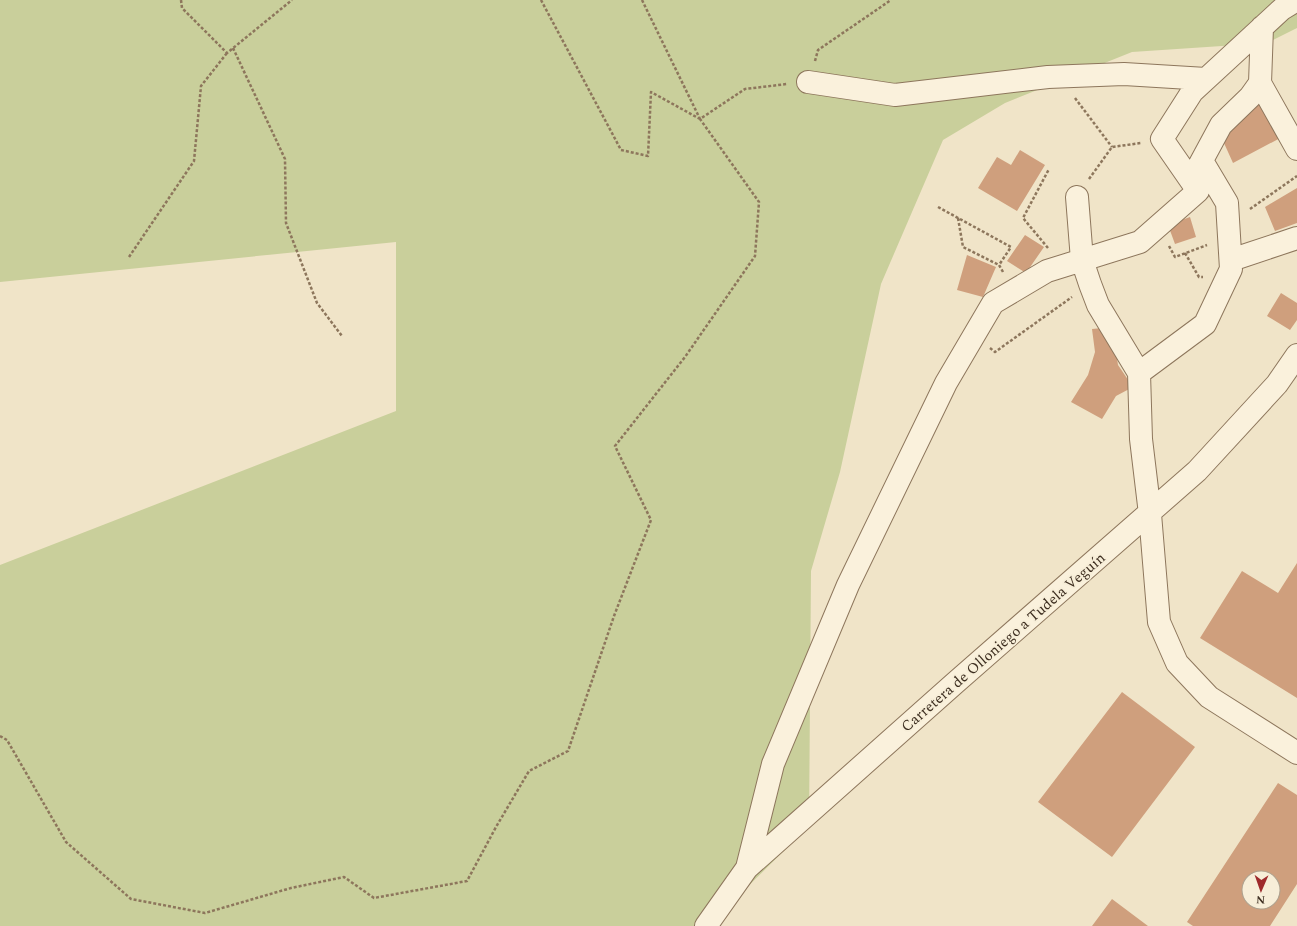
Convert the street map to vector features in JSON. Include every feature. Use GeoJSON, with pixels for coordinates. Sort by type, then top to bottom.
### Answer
{"type":"FeatureCollection","features":[{"type":"Feature","properties":{"kind":"street"},"geometry":{"type":"LineString","coordinates":[[747,868],[773,764],[848,586],[946,383],[993,304],[1047,271],[1140,242],[1198,191],[1162,139],[1192,92],[1262,27],[1282,10],[1297,0]]}},
{"type":"Feature","properties":{"kind":"street"},"geometry":{"type":"LineString","coordinates":[[1262,27],[1260,83],[1297,149]]}},
{"type":"Feature","properties":{"kind":"street"},"geometry":{"type":"LineString","coordinates":[[808,82],[896,95],[1059,76],[1124,74],[1206,79]]}},
{"type":"Feature","properties":{"kind":"street"},"geometry":{"type":"LineString","coordinates":[[1191,181],[1221,124],[1250,97],[1260,83]]}},
{"type":"Feature","properties":{"kind":"street"},"geometry":{"type":"LineString","coordinates":[[1139,373],[1205,324],[1231,270],[1227,203],[1202,161]]}},
{"type":"Feature","properties":{"kind":"street"},"geometry":{"type":"LineString","coordinates":[[1077,197],[1072,263],[1090,284],[1098,305],[1139,373],[1141,439],[1150,514],[1159,622],[1177,664],[1210,697],[1297,753]]}},
{"type":"Feature","properties":{"kind":"street"},"geometry":{"type":"LineString","coordinates":[[1231,260],[1297,238]]}},
{"type":"Feature","properties":{"kind":"street","name":"Carretera de Olloniego a Tudela Veguín"},"geometry":{"type":"LineString","coordinates":[[706,926],[747,868],[955,683],[1197,472],[1277,384],[1297,355]]}},
{"type":"Feature","properties":{"kind":"path"},"geometry":{"type":"LineString","coordinates":[[181,0],[182,8],[227,53]]}},
{"type":"Feature","properties":{"kind":"path"},"geometry":{"type":"LineString","coordinates":[[129,257],[194,161],[201,86],[227,53],[292,0]]}},
{"type":"Feature","properties":{"kind":"path"},"geometry":{"type":"LineString","coordinates":[[541,0],[621,150],[648,156],[651,92],[700,119]]}},
{"type":"Feature","properties":{"kind":"path"},"geometry":{"type":"LineString","coordinates":[[0,736],[8,740],[66,842],[131,899],[206,913],[291,888],[344,877],[374,898],[467,881],[496,827],[529,771],[568,751],[614,616],[651,520],[616,446],[685,357],[755,256],[759,202],[700,119],[642,0]]}},
{"type":"Feature","properties":{"kind":"path"},"geometry":{"type":"LineString","coordinates":[[700,119],[745,90],[808,82],[818,50],[891,0]]}},
{"type":"Feature","properties":{"kind":"path"},"geometry":{"type":"LineString","coordinates":[[233,48],[285,159],[286,223],[317,303],[342,336]]}},
{"type":"Feature","properties":{"kind":"path"},"geometry":{"type":"LineString","coordinates":[[1059,76],[1112,147]]}},
{"type":"Feature","properties":{"kind":"path"},"geometry":{"type":"LineString","coordinates":[[1077,197],[1112,147],[1162,139]]}},
{"type":"Feature","properties":{"kind":"path"},"geometry":{"type":"LineString","coordinates":[[1049,169],[1023,218],[1072,263]]}},
{"type":"Feature","properties":{"kind":"path"},"geometry":{"type":"LineString","coordinates":[[1158,226],[1175,257],[1229,231],[1297,176]]}},
{"type":"Feature","properties":{"kind":"path"},"geometry":{"type":"LineString","coordinates":[[938,207],[1010,247],[999,265]]}},
{"type":"Feature","properties":{"kind":"path"},"geometry":{"type":"LineString","coordinates":[[957,218],[963,248],[999,265],[1015,290]]}},
{"type":"Feature","properties":{"kind":"path"},"geometry":{"type":"LineString","coordinates":[[974,336],[996,352],[1090,284]]}},
{"type":"Feature","properties":{"kind":"green space"},"geometry":{"type":"Polygon","coordinates":[[[0,0],[1297,0],[1297,28],[1267,43],[1132,52],[1005,103],[943,140],[881,284],[840,472],[811,571],[809,826],[708,926],[0,926],[0,565],[396,411],[396,242],[0,282],[0,0]]]}},
{"type":"Feature","properties":{"kind":"building"},"geometry":{"type":"Polygon","coordinates":[[[1264,99],[1284,136],[1233,163],[1219,132],[1264,99]]]}},
{"type":"Feature","properties":{"kind":"building"},"geometry":{"type":"Polygon","coordinates":[[[1020,150],[1045,165],[1017,211],[978,188],[997,157],[1011,165],[1020,150]]]}},
{"type":"Feature","properties":{"kind":"building"},"geometry":{"type":"Polygon","coordinates":[[[1297,188],[1297,223],[1275,231],[1265,207],[1297,188]]]}},
{"type":"Feature","properties":{"kind":"building"},"geometry":{"type":"Polygon","coordinates":[[[1190,217],[1196,237],[1175,244],[1168,225],[1190,217]]]}},
{"type":"Feature","properties":{"kind":"building"},"geometry":{"type":"Polygon","coordinates":[[[1025,235],[1044,247],[1026,273],[1007,261],[1025,235]]]}},
{"type":"Feature","properties":{"kind":"building"},"geometry":{"type":"Polygon","coordinates":[[[967,255],[996,267],[983,297],[957,290],[967,255]]]}},
{"type":"Feature","properties":{"kind":"building"},"geometry":{"type":"Polygon","coordinates":[[[1281,293],[1297,303],[1297,320],[1290,330],[1267,316],[1281,293]]]}},
{"type":"Feature","properties":{"kind":"building"},"geometry":{"type":"Polygon","coordinates":[[[1102,328],[1116,352],[1118,365],[1133,387],[1116,396],[1102,419],[1071,402],[1088,375],[1095,352],[1092,329],[1102,328]]]}},
{"type":"Feature","properties":{"kind":"building"},"geometry":{"type":"Polygon","coordinates":[[[1297,563],[1297,698],[1200,638],[1242,571],[1278,593],[1297,563]]]}},
{"type":"Feature","properties":{"kind":"building"},"geometry":{"type":"Polygon","coordinates":[[[1122,692],[1195,747],[1112,857],[1038,802],[1122,692]]]}},
{"type":"Feature","properties":{"kind":"building"},"geometry":{"type":"Polygon","coordinates":[[[1278,783],[1297,795],[1297,884],[1281,909],[1281,870],[1241,870],[1241,910],[1280,910],[1270,926],[1193,926],[1187,922],[1278,783]]]}},
{"type":"Feature","properties":{"kind":"building"},"geometry":{"type":"Polygon","coordinates":[[[1112,899],[1148,926],[1092,926],[1112,899]]]}}]}
